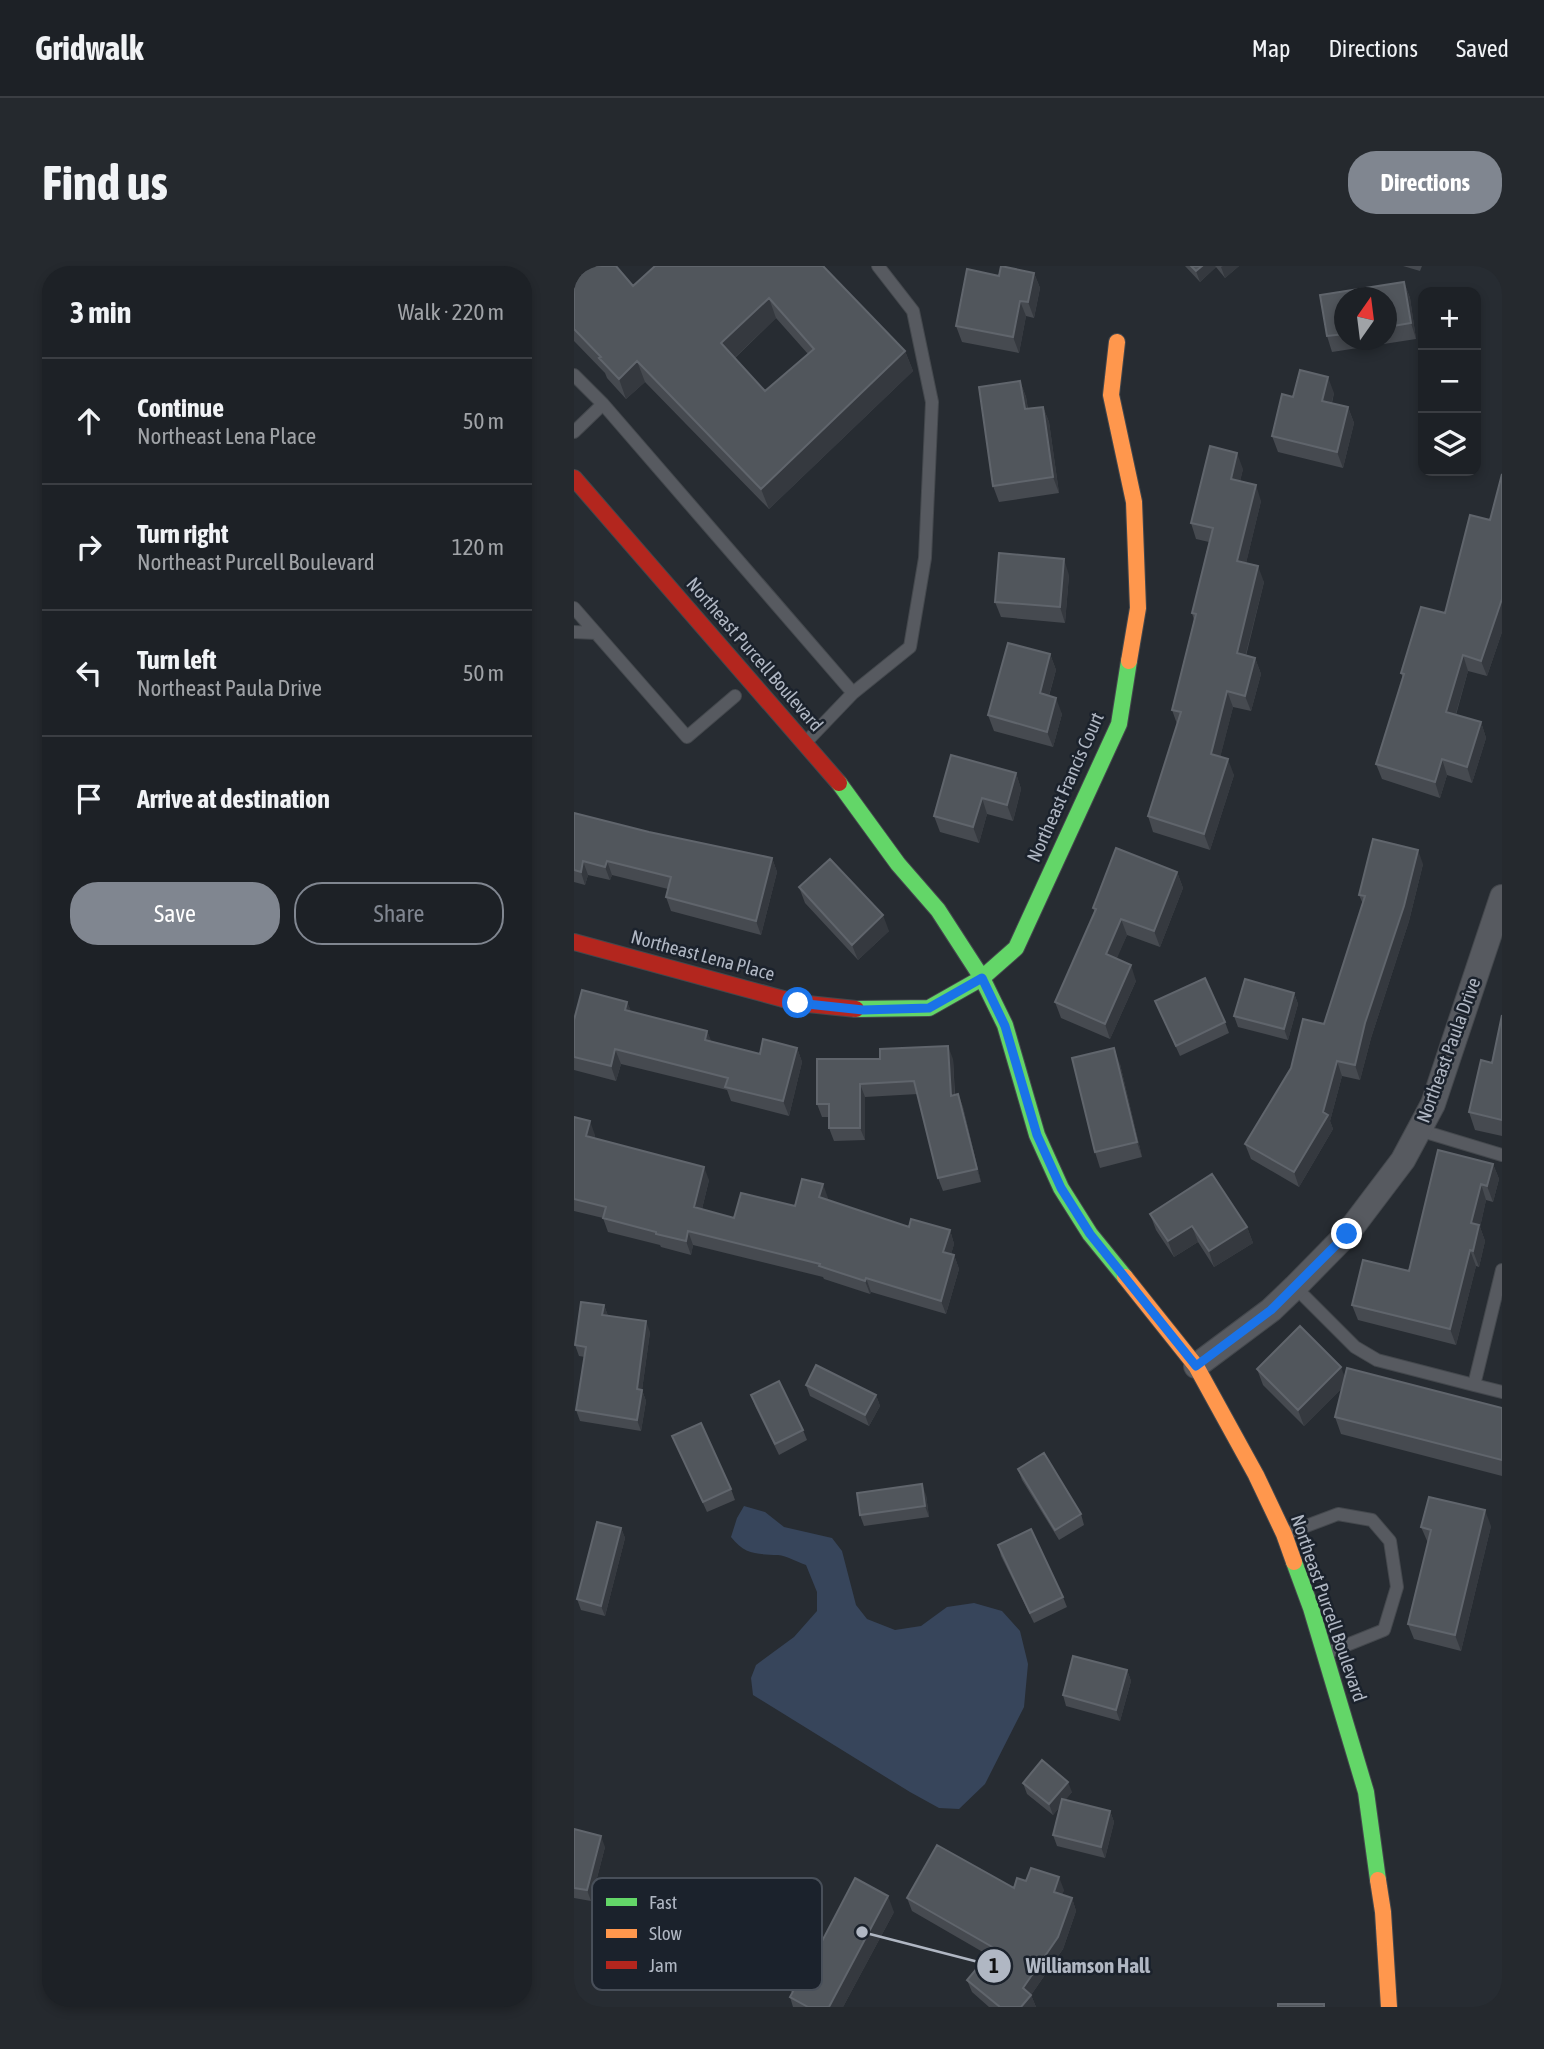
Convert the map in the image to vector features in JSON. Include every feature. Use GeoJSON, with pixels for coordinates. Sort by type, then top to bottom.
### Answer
{"type":"FeatureCollection","features":[{"type":"Feature","properties":{"kind":"street","name":"Northeast Francis Court"},"geometry":{"type":"LineString","coordinates":[[982,978],[1016,948],[1119,724],[1138,608],[1134,502],[1111,395],[1116,342]]}},
{"type":"Feature","properties":{"kind":"street","name":"Northeast Purcell Boulevard"},"geometry":{"type":"LineString","coordinates":[[574,478],[850,796],[898,863],[938,910],[982,978],[1005,1026],[1037,1135],[1061,1188],[1090,1234],[1196,1366],[1256,1475],[1284,1534],[1326,1653],[1366,1792],[1383,1912],[1389,2007]]}},
{"type":"Feature","properties":{"kind":"street","name":"Northeast Purcell Boulevard"},"geometry":{"type":"LineString","coordinates":[[846,820],[898,863]]}},
{"type":"Feature","properties":{"kind":"street","name":"Northeast Paula Drive"},"geometry":{"type":"LineString","coordinates":[[1196,1366],[1271,1310],[1295,1287],[1347,1234],[1403,1160],[1433,1104],[1495,936],[1502,897]]}},
{"type":"Feature","properties":{"kind":"street","name":"Northeast Lena Place"},"geometry":{"type":"LineString","coordinates":[[574,942],[798,1003],[863,1010],[929,1008],[982,978]]}},
{"type":"Feature","properties":{"kind":"lane"},"geometry":{"type":"LineString","coordinates":[[805,743],[853,694],[910,646],[925,558],[932,402],[913,311],[878,266]]}},
{"type":"Feature","properties":{"kind":"lane"},"geometry":{"type":"LineString","coordinates":[[574,375],[603,404],[853,694]]}},
{"type":"Feature","properties":{"kind":"lane"},"geometry":{"type":"LineString","coordinates":[[574,432],[603,404]]}},
{"type":"Feature","properties":{"kind":"lane"},"geometry":{"type":"LineString","coordinates":[[574,608],[687,737],[735,696]]}},
{"type":"Feature","properties":{"kind":"lane"},"geometry":{"type":"LineString","coordinates":[[574,632],[596,633]]}},
{"type":"Feature","properties":{"kind":"lane"},"geometry":{"type":"LineString","coordinates":[[1419,1130],[1502,1155]]}},
{"type":"Feature","properties":{"kind":"lane"},"geometry":{"type":"LineString","coordinates":[[1474,1385],[1502,1270]]}},
{"type":"Feature","properties":{"kind":"lane"},"geometry":{"type":"LineString","coordinates":[[1295,1287],[1355,1347],[1377,1360],[1502,1392]]}},
{"type":"Feature","properties":{"kind":"lane"},"geometry":{"type":"LineString","coordinates":[[1284,1534],[1338,1514],[1372,1520],[1390,1541],[1397,1587],[1384,1630],[1326,1653]]}},
{"type":"Feature","properties":{"kind":"water"},"geometry":{"type":"Polygon","coordinates":[[[744,1506],[765,1512],[784,1527],[832,1538],[842,1551],[856,1605],[867,1619],[895,1630],[921,1626],[947,1607],[974,1603],[1002,1611],[1020,1631],[1028,1664],[1024,1707],[985,1784],[959,1809],[939,1808],[910,1792],[753,1695],[751,1678],[756,1665],[794,1637],[817,1611],[817,1592],[806,1565],[781,1556],[752,1552],[741,1547],[731,1537],[744,1506]]]}},
{"type":"Feature","properties":{"kind":"building"},"geometry":{"type":"Polygon","coordinates":[[[574,266],[616,266],[633,286],[655,266],[823,266],[905,351],[761,489],[637,361],[619,379],[574,329],[574,266]],[[769,298],[721,343],[765,391],[814,349],[769,298]]]}},
{"type":"Feature","properties":{"kind":"building"},"geometry":{"type":"Polygon","coordinates":[[[1001,266],[1034,273],[1028,302],[1020,301],[1013,337],[956,326],[967,269],[999,276],[1001,266]]]}},
{"type":"Feature","properties":{"kind":"building"},"geometry":{"type":"Polygon","coordinates":[[[1404,282],[1411,323],[1397,325],[1397,287],[1372,287],[1404,282]]]}},
{"type":"Feature","properties":{"kind":"building"},"geometry":{"type":"Polygon","coordinates":[[[1334,293],[1334,335],[1327,336],[1320,295],[1334,293]]]}},
{"type":"Feature","properties":{"kind":"building"},"geometry":{"type":"Polygon","coordinates":[[[1300,370],[1328,377],[1322,401],[1348,407],[1337,452],[1272,436],[1282,394],[1293,397],[1300,370]]]}},
{"type":"Feature","properties":{"kind":"building"},"geometry":{"type":"Polygon","coordinates":[[[1020,381],[1025,409],[1043,407],[1053,477],[993,486],[979,387],[1020,381]]]}},
{"type":"Feature","properties":{"kind":"building"},"geometry":{"type":"Polygon","coordinates":[[[1210,446],[1237,453],[1231,479],[1256,485],[1237,561],[1258,566],[1237,653],[1255,658],[1245,696],[1227,691],[1211,754],[1228,759],[1204,834],[1148,816],[1181,712],[1172,710],[1196,614],[1192,613],[1213,528],[1191,523],[1210,446]]]}},
{"type":"Feature","properties":{"kind":"building"},"geometry":{"type":"Polygon","coordinates":[[[1502,474],[1502,599],[1481,661],[1463,655],[1446,712],[1481,722],[1467,767],[1442,759],[1435,782],[1376,764],[1404,674],[1401,673],[1421,607],[1445,613],[1470,515],[1490,520],[1502,474]]]}},
{"type":"Feature","properties":{"kind":"building"},"geometry":{"type":"Polygon","coordinates":[[[999,553],[1064,559],[1060,607],[995,602],[999,553]]]}},
{"type":"Feature","properties":{"kind":"building"},"geometry":{"type":"Polygon","coordinates":[[[1008,643],[1050,654],[1040,693],[1056,698],[1047,732],[988,715],[1008,643]]]}},
{"type":"Feature","properties":{"kind":"building"},"geometry":{"type":"Polygon","coordinates":[[[951,755],[1016,773],[1007,805],[982,798],[973,827],[934,816],[951,755]]]}},
{"type":"Feature","properties":{"kind":"building"},"geometry":{"type":"Polygon","coordinates":[[[574,813],[772,858],[756,921],[666,897],[671,877],[607,861],[605,867],[583,861],[581,872],[574,870],[574,813]]]}},
{"type":"Feature","properties":{"kind":"building"},"geometry":{"type":"Polygon","coordinates":[[[1373,839],[1418,850],[1404,906],[1365,1023],[1355,1065],[1337,1061],[1323,1112],[1328,1115],[1294,1172],[1245,1144],[1291,1068],[1303,1019],[1324,1024],[1365,896],[1359,895],[1373,839]]]}},
{"type":"Feature","properties":{"kind":"building"},"geometry":{"type":"Polygon","coordinates":[[[1116,848],[1177,872],[1154,931],[1121,919],[1106,954],[1131,965],[1105,1024],[1055,1002],[1096,909],[1093,908],[1116,848]]]}},
{"type":"Feature","properties":{"kind":"building"},"geometry":{"type":"Polygon","coordinates":[[[830,859],[883,915],[852,945],[799,887],[830,859]]]}},
{"type":"Feature","properties":{"kind":"building"},"geometry":{"type":"Polygon","coordinates":[[[1205,978],[1225,1022],[1176,1046],[1155,1001],[1205,978]]]}},
{"type":"Feature","properties":{"kind":"building"},"geometry":{"type":"Polygon","coordinates":[[[1245,979],[1294,993],[1284,1029],[1234,1016],[1245,979]]]}},
{"type":"Feature","properties":{"kind":"building"},"geometry":{"type":"Polygon","coordinates":[[[582,990],[627,1002],[625,1010],[707,1031],[705,1040],[760,1054],[763,1039],[797,1048],[783,1101],[725,1087],[728,1078],[615,1049],[611,1066],[574,1057],[574,1020],[582,990]]]}},
{"type":"Feature","properties":{"kind":"building"},"geometry":{"type":"Polygon","coordinates":[[[1502,1015],[1502,1120],[1469,1112],[1481,1060],[1492,1063],[1502,1015]]]}},
{"type":"Feature","properties":{"kind":"building"},"geometry":{"type":"Polygon","coordinates":[[[948,1046],[951,1096],[958,1094],[977,1169],[938,1178],[914,1081],[860,1084],[860,1128],[829,1128],[829,1104],[817,1104],[817,1059],[880,1059],[880,1049],[948,1046]]]}},
{"type":"Feature","properties":{"kind":"building"},"geometry":{"type":"Polygon","coordinates":[[[1114,1048],[1137,1142],[1095,1152],[1072,1058],[1114,1048]]]}},
{"type":"Feature","properties":{"kind":"building"},"geometry":{"type":"Polygon","coordinates":[[[574,1117],[590,1121],[586,1136],[704,1167],[694,1207],[734,1218],[741,1193],[795,1206],[802,1179],[823,1184],[819,1197],[909,1227],[911,1219],[950,1230],[943,1252],[954,1255],[941,1301],[866,1278],[865,1281],[819,1266],[820,1264],[688,1231],[686,1241],[603,1218],[606,1207],[574,1199],[574,1117]]]}},
{"type":"Feature","properties":{"kind":"building"},"geometry":{"type":"Polygon","coordinates":[[[1438,1150],[1493,1164],[1487,1186],[1481,1184],[1471,1223],[1479,1225],[1450,1329],[1352,1305],[1363,1260],[1409,1271],[1438,1150]]]}},
{"type":"Feature","properties":{"kind":"building"},"geometry":{"type":"Polygon","coordinates":[[[1212,1174],[1247,1227],[1209,1251],[1192,1226],[1168,1241],[1150,1214],[1212,1174]]]}},
{"type":"Feature","properties":{"kind":"building"},"geometry":{"type":"Polygon","coordinates":[[[581,1302],[604,1305],[602,1315],[646,1321],[637,1389],[642,1390],[637,1420],[576,1410],[586,1347],[575,1345],[581,1302]]]}},
{"type":"Feature","properties":{"kind":"building"},"geometry":{"type":"Polygon","coordinates":[[[1300,1326],[1341,1367],[1298,1410],[1257,1369],[1300,1326]]]}},
{"type":"Feature","properties":{"kind":"building"},"geometry":{"type":"Polygon","coordinates":[[[816,1365],[876,1395],[865,1415],[806,1385],[816,1365]]]}},
{"type":"Feature","properties":{"kind":"building"},"geometry":{"type":"Polygon","coordinates":[[[1347,1368],[1502,1408],[1502,1460],[1335,1417],[1347,1368]]]}},
{"type":"Feature","properties":{"kind":"building"},"geometry":{"type":"Polygon","coordinates":[[[779,1381],[803,1430],[775,1444],[751,1395],[779,1381]]]}},
{"type":"Feature","properties":{"kind":"building"},"geometry":{"type":"Polygon","coordinates":[[[701,1423],[731,1489],[703,1502],[672,1436],[701,1423]]]}},
{"type":"Feature","properties":{"kind":"building"},"geometry":{"type":"Polygon","coordinates":[[[1044,1453],[1081,1514],[1055,1530],[1018,1469],[1044,1453]]]}},
{"type":"Feature","properties":{"kind":"building"},"geometry":{"type":"Polygon","coordinates":[[[922,1484],[925,1506],[860,1515],[857,1493],[922,1484]]]}},
{"type":"Feature","properties":{"kind":"building"},"geometry":{"type":"Polygon","coordinates":[[[1429,1497],[1485,1510],[1455,1635],[1408,1624],[1431,1530],[1421,1527],[1429,1497]]]}},
{"type":"Feature","properties":{"kind":"building"},"geometry":{"type":"Polygon","coordinates":[[[597,1522],[621,1528],[601,1606],[577,1599],[597,1522]]]}},
{"type":"Feature","properties":{"kind":"building"},"geometry":{"type":"Polygon","coordinates":[[[1031,1529],[1063,1597],[1030,1613],[998,1545],[1031,1529]]]}},
{"type":"Feature","properties":{"kind":"building"},"geometry":{"type":"Polygon","coordinates":[[[1073,1656],[1127,1670],[1116,1710],[1063,1695],[1073,1656]]]}},
{"type":"Feature","properties":{"kind":"building"},"geometry":{"type":"Polygon","coordinates":[[[1042,1760],[1068,1782],[1049,1804],[1023,1783],[1042,1760]]]}},
{"type":"Feature","properties":{"kind":"building"},"geometry":{"type":"Polygon","coordinates":[[[1062,1799],[1110,1811],[1101,1847],[1053,1835],[1062,1799]]]}},
{"type":"Feature","properties":{"kind":"building"},"geometry":{"type":"Polygon","coordinates":[[[574,1829],[601,1836],[587,1890],[574,1888],[574,1829]]]}},
{"type":"Feature","properties":{"kind":"building"},"geometry":{"type":"Polygon","coordinates":[[[937,1845],[1014,1888],[1017,1878],[1026,1881],[1031,1868],[1059,1877],[1054,1892],[1072,1898],[1058,1937],[1023,1988],[1031,1995],[1021,2007],[1000,2007],[967,1980],[994,1948],[907,1898],[937,1845]]]}},
{"type":"Feature","properties":{"kind":"building"},"geometry":{"type":"Polygon","coordinates":[[[855,1878],[888,1896],[829,2007],[808,2007],[790,1997],[794,1990],[822,1990],[822,1941],[855,1878]]]}},
{"type":"Feature","properties":{"kind":"building"},"geometry":{"type":"Polygon","coordinates":[[[1278,2004],[1324,2004],[1324,2007],[1278,2007],[1278,2004]]]}},
{"type":"Feature","properties":{"kind":"traffic: fast"},"geometry":{"type":"LineString","coordinates":[[856,1009],[929,1008],[982,978],[1016,948],[1119,724],[1129,661]]}},
{"type":"Feature","properties":{"kind":"traffic: fast"},"geometry":{"type":"LineString","coordinates":[[839,783],[898,864],[938,910],[982,978],[1005,1025],[1037,1135],[1061,1188],[1090,1234],[1125,1277]]}},
{"type":"Feature","properties":{"kind":"traffic: fast"},"geometry":{"type":"LineString","coordinates":[[1294,1562],[1311,1608],[1366,1792],[1378,1880]]}},
{"type":"Feature","properties":{"kind":"traffic: slow"},"geometry":{"type":"LineString","coordinates":[[1117,342],[1111,395],[1134,502],[1138,608],[1129,661]]}},
{"type":"Feature","properties":{"kind":"traffic: slow"},"geometry":{"type":"LineString","coordinates":[[1125,1277],[1196,1366],[1256,1475],[1294,1562]]}},
{"type":"Feature","properties":{"kind":"traffic: slow"},"geometry":{"type":"LineString","coordinates":[[1378,1880],[1383,1912],[1389,2007]]}},
{"type":"Feature","properties":{"kind":"traffic: jam"},"geometry":{"type":"LineString","coordinates":[[574,478],[839,783]]}},
{"type":"Feature","properties":{"kind":"traffic: jam"},"geometry":{"type":"LineString","coordinates":[[574,942],[798,1003],[856,1009]]}},
{"type":"Feature","properties":{"kind":"place","name":"Williamson Hall"},"geometry":{"type":"Point","coordinates":[862,1932]}},
{"type":"Feature","properties":{"kind":"route"},"geometry":{"type":"LineString","coordinates":[[798,1003],[863,1010],[929,1008],[982,978],[1005,1026],[1037,1135],[1061,1188],[1090,1234],[1196,1366],[1271,1310],[1347,1234]]}}]}
